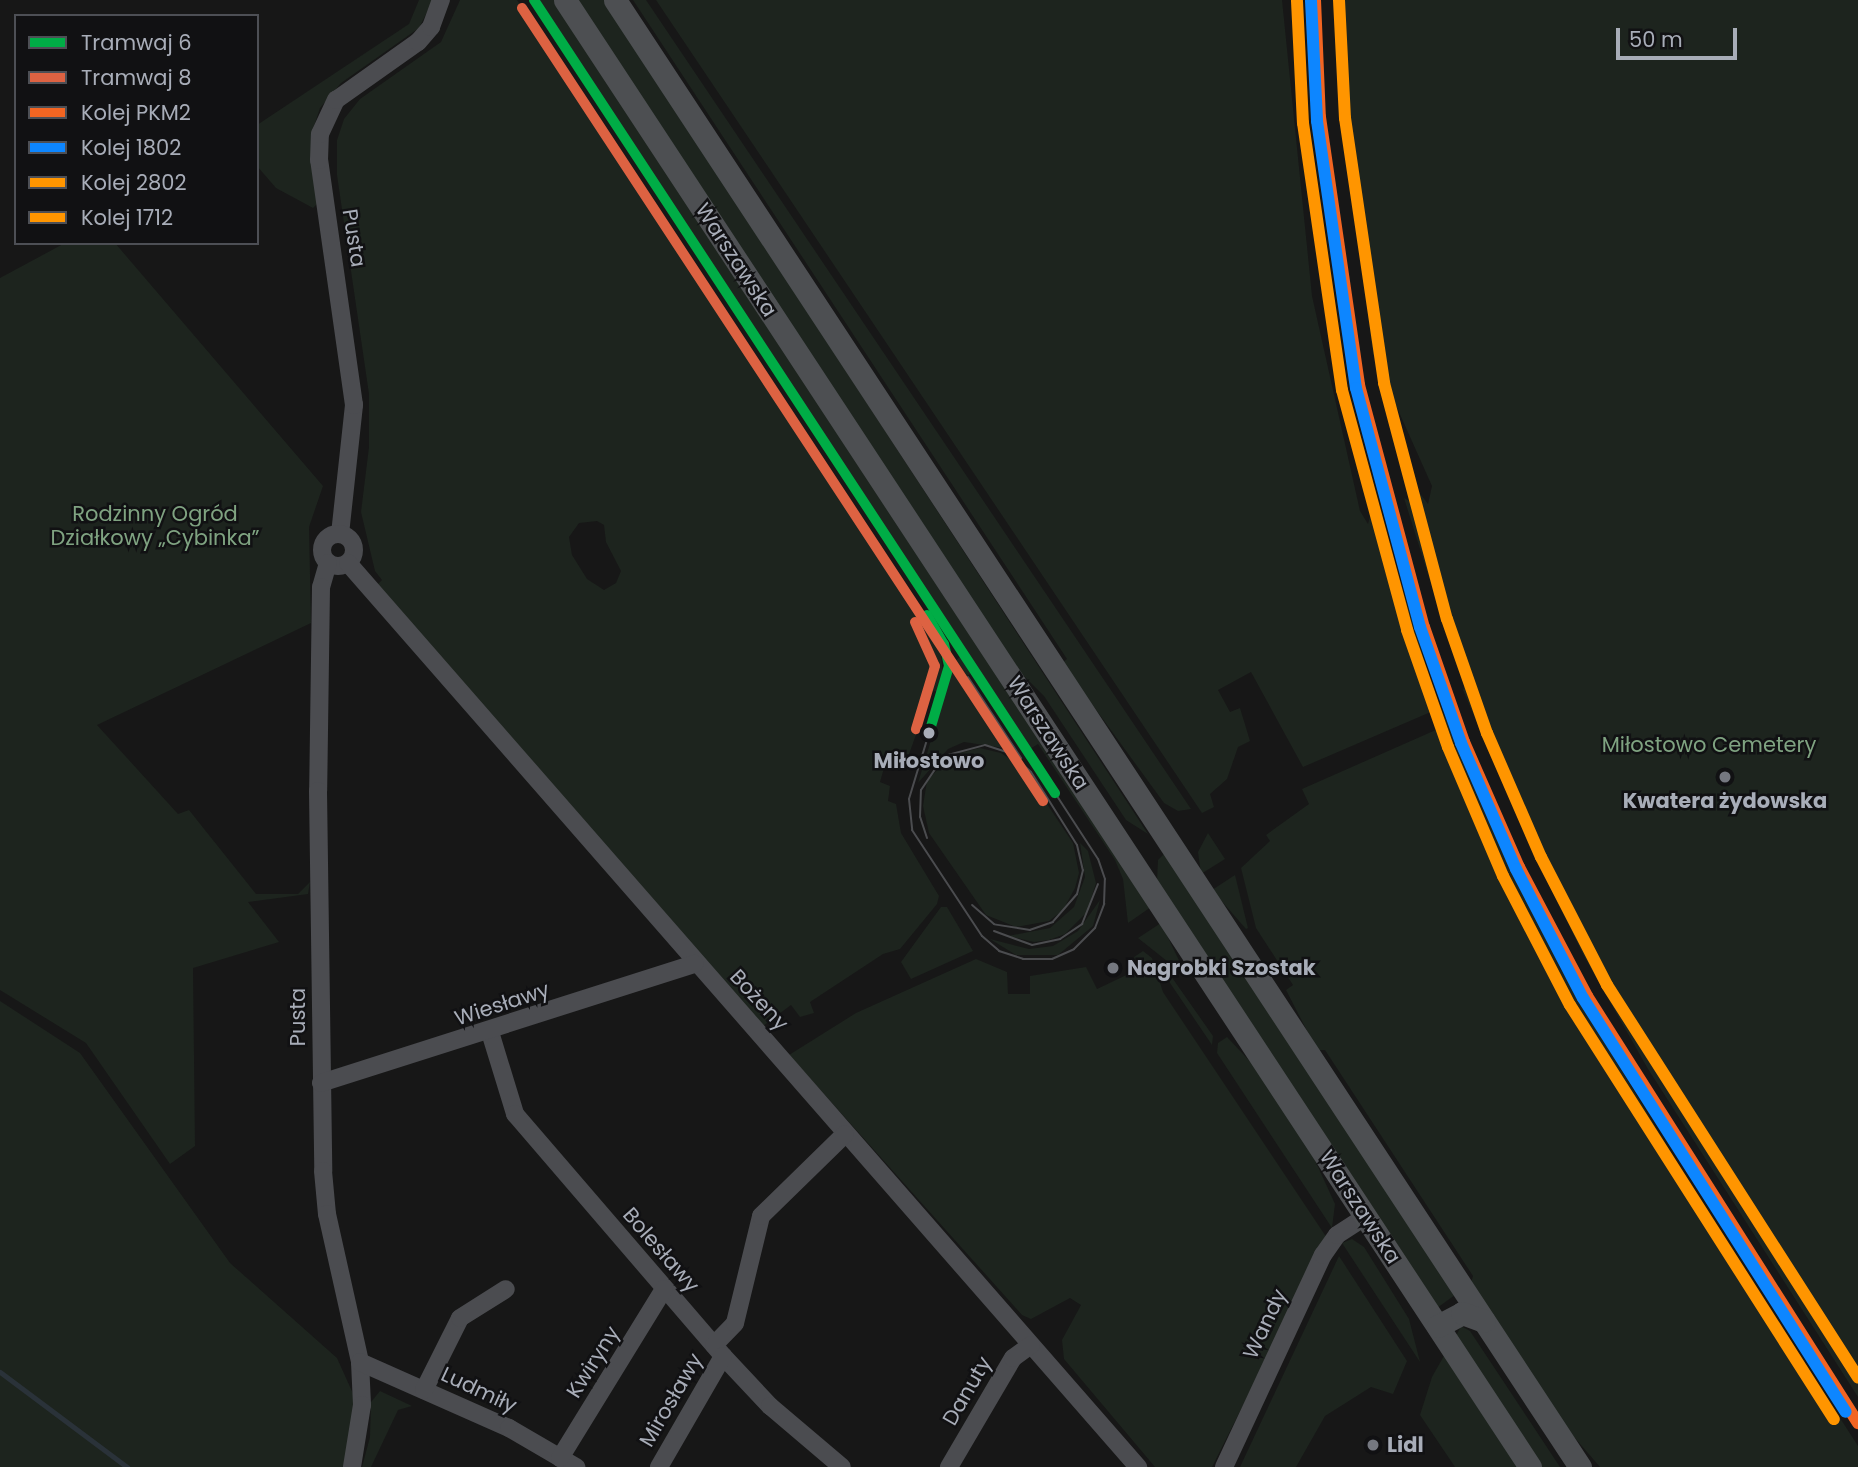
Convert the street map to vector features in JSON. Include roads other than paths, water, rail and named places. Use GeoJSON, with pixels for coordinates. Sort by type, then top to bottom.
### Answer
{"type":"FeatureCollection","features":[{"type":"Feature","properties":{"kind":"main road","name":"Warszawska"},"geometry":{"type":"LineString","coordinates":[[565,0],[1530,1467]]}},
{"type":"Feature","properties":{"kind":"main road","name":"Warszawska"},"geometry":{"type":"LineString","coordinates":[[615,0],[1580,1467]]}},
{"type":"Feature","properties":{"kind":"main road"},"geometry":{"type":"LineString","coordinates":[[1438,1326],[1462,1313],[1484,1321]]}},
{"type":"Feature","properties":{"kind":"street","name":"Pusta"},"geometry":{"type":"LineString","coordinates":[[340,534],[354,405],[319,160],[320,134],[336,100],[418,42],[430,27],[441,0]]}},
{"type":"Feature","properties":{"kind":"street"},"geometry":{"type":"LineString","coordinates":[[340,534],[353,546],[348,563],[328,563],[322,547],[329,537],[340,534]]}},
{"type":"Feature","properties":{"kind":"street","name":"Pusta"},"geometry":{"type":"LineString","coordinates":[[328,563],[321,587],[318,777],[321,1083],[327,1214],[360,1362],[362,1405],[352,1467]]}},
{"type":"Feature","properties":{"kind":"street","name":"Bożeny"},"geometry":{"type":"LineString","coordinates":[[348,563],[695,964],[1138,1467]]}},
{"type":"Feature","properties":{"kind":"street","name":"Wiesławy"},"geometry":{"type":"LineString","coordinates":[[321,1083],[491,1032],[695,964]]}},
{"type":"Feature","properties":{"kind":"street","name":"Bolesławy"},"geometry":{"type":"LineString","coordinates":[[491,1032],[515,1114],[719,1351],[771,1406],[842,1467]]}},
{"type":"Feature","properties":{"kind":"street","name":"Mirosławy"},"geometry":{"type":"LineString","coordinates":[[659,1467],[735,1323],[761,1216],[845,1134]]}},
{"type":"Feature","properties":{"kind":"street","name":"Wandy"},"geometry":{"type":"LineString","coordinates":[[1224,1467],[1323,1255],[1337,1235],[1366,1216]]}},
{"type":"Feature","properties":{"kind":"street"},"geometry":{"type":"LineString","coordinates":[[424,1390],[460,1318],[506,1289]]}},
{"type":"Feature","properties":{"kind":"street","name":"Kwiryny"},"geometry":{"type":"LineString","coordinates":[[568,1462],[664,1289]]}},
{"type":"Feature","properties":{"kind":"street","name":"Danuty"},"geometry":{"type":"LineString","coordinates":[[950,1467],[1013,1358],[1031,1345]]}},
{"type":"Feature","properties":{"kind":"street","name":"Ludmiły"},"geometry":{"type":"LineString","coordinates":[[360,1362],[424,1390],[568,1462]]}},
{"type":"Feature","properties":{"kind":"waterway"},"geometry":{"type":"LineString","coordinates":[[0,1372],[127,1467]]}},
{"type":"Feature","properties":{"kind":"tram line","name":"6"},"geometry":{"type":"LineString","coordinates":[[534,0],[1055,793]]}},
{"type":"Feature","properties":{"kind":"tram line","name":"8"},"geometry":{"type":"LineString","coordinates":[[522,8],[1043,801]]}},
{"type":"Feature","properties":{"kind":"tram line","name":"6"},"geometry":{"type":"LineString","coordinates":[[927,615],[944,644],[949,666],[929,733]]}},
{"type":"Feature","properties":{"kind":"tram line","name":"8"},"geometry":{"type":"LineString","coordinates":[[915,622],[935,666],[916,729]]}},
{"type":"Feature","properties":{"kind":"tram line"},"geometry":{"type":"LineString","coordinates":[[968,677],[1021,758]]}},
{"type":"Feature","properties":{"kind":"tram line"},"geometry":{"type":"LineString","coordinates":[[929,733],[909,799],[912,830],[982,936],[999,951],[1023,959],[1052,959],[1074,949],[1095,928],[1104,904],[1105,879],[1098,859],[1055,793]]}},
{"type":"Feature","properties":{"kind":"tram line"},"geometry":{"type":"LineString","coordinates":[[927,838],[920,817],[921,790],[944,756],[985,745],[1010,753],[1031,772],[1077,845],[1083,870],[1077,894],[1053,922],[1030,930],[994,924],[972,905]]}},
{"type":"Feature","properties":{"kind":"tram line"},"geometry":{"type":"LineString","coordinates":[[994,931],[1032,945],[1060,939],[1082,924],[1098,884]]}},
{"type":"Feature","properties":{"kind":"rail line","name":"PKM2"},"geometry":{"type":"LineString","coordinates":[[1315,0],[1320,117],[1359,385],[1424,627],[1464,742],[1519,867],[1587,996],[1858,1423]]}},
{"type":"Feature","properties":{"kind":"rail line","name":"2802"},"geometry":{"type":"LineString","coordinates":[[1339,0],[1345,118],[1384,383],[1447,619],[1487,733],[1541,857],[1607,985],[1858,1378]]}},
{"type":"Feature","properties":{"kind":"rail line","name":"1712"},"geometry":{"type":"LineString","coordinates":[[1297,1],[1303,123],[1342,390],[1407,630],[1448,747],[1503,876],[1570,1005],[1834,1419]]}},
{"type":"Feature","properties":{"kind":"rail line","name":"1802"},"geometry":{"type":"LineString","coordinates":[[1311,1],[1317,121],[1356,388],[1420,627],[1461,743],[1516,869],[1583,998],[1846,1412]]}},
{"type":"Feature","properties":{"kind":"place","name":"Miłostowo"},"geometry":{"type":"Point","coordinates":[929,733]}},
{"type":"Feature","properties":{"kind":"place","name":"Kwatera żydowska"},"geometry":{"type":"Point","coordinates":[1725,777]}},
{"type":"Feature","properties":{"kind":"place","name":"Nagrobki Szostak"},"geometry":{"type":"Point","coordinates":[1113,968]}},
{"type":"Feature","properties":{"kind":"place","name":"Lidl"},"geometry":{"type":"Point","coordinates":[1373,1445]}},
{"type":"Feature","properties":{"kind":"park label","name":"Rodzinny Ogród Działkowy „Cybinka”"},"geometry":{"type":"Point","coordinates":[155,526]}},
{"type":"Feature","properties":{"kind":"park label","name":"Miłostowo Cemetery"},"geometry":{"type":"Point","coordinates":[1709,745]}}]}
